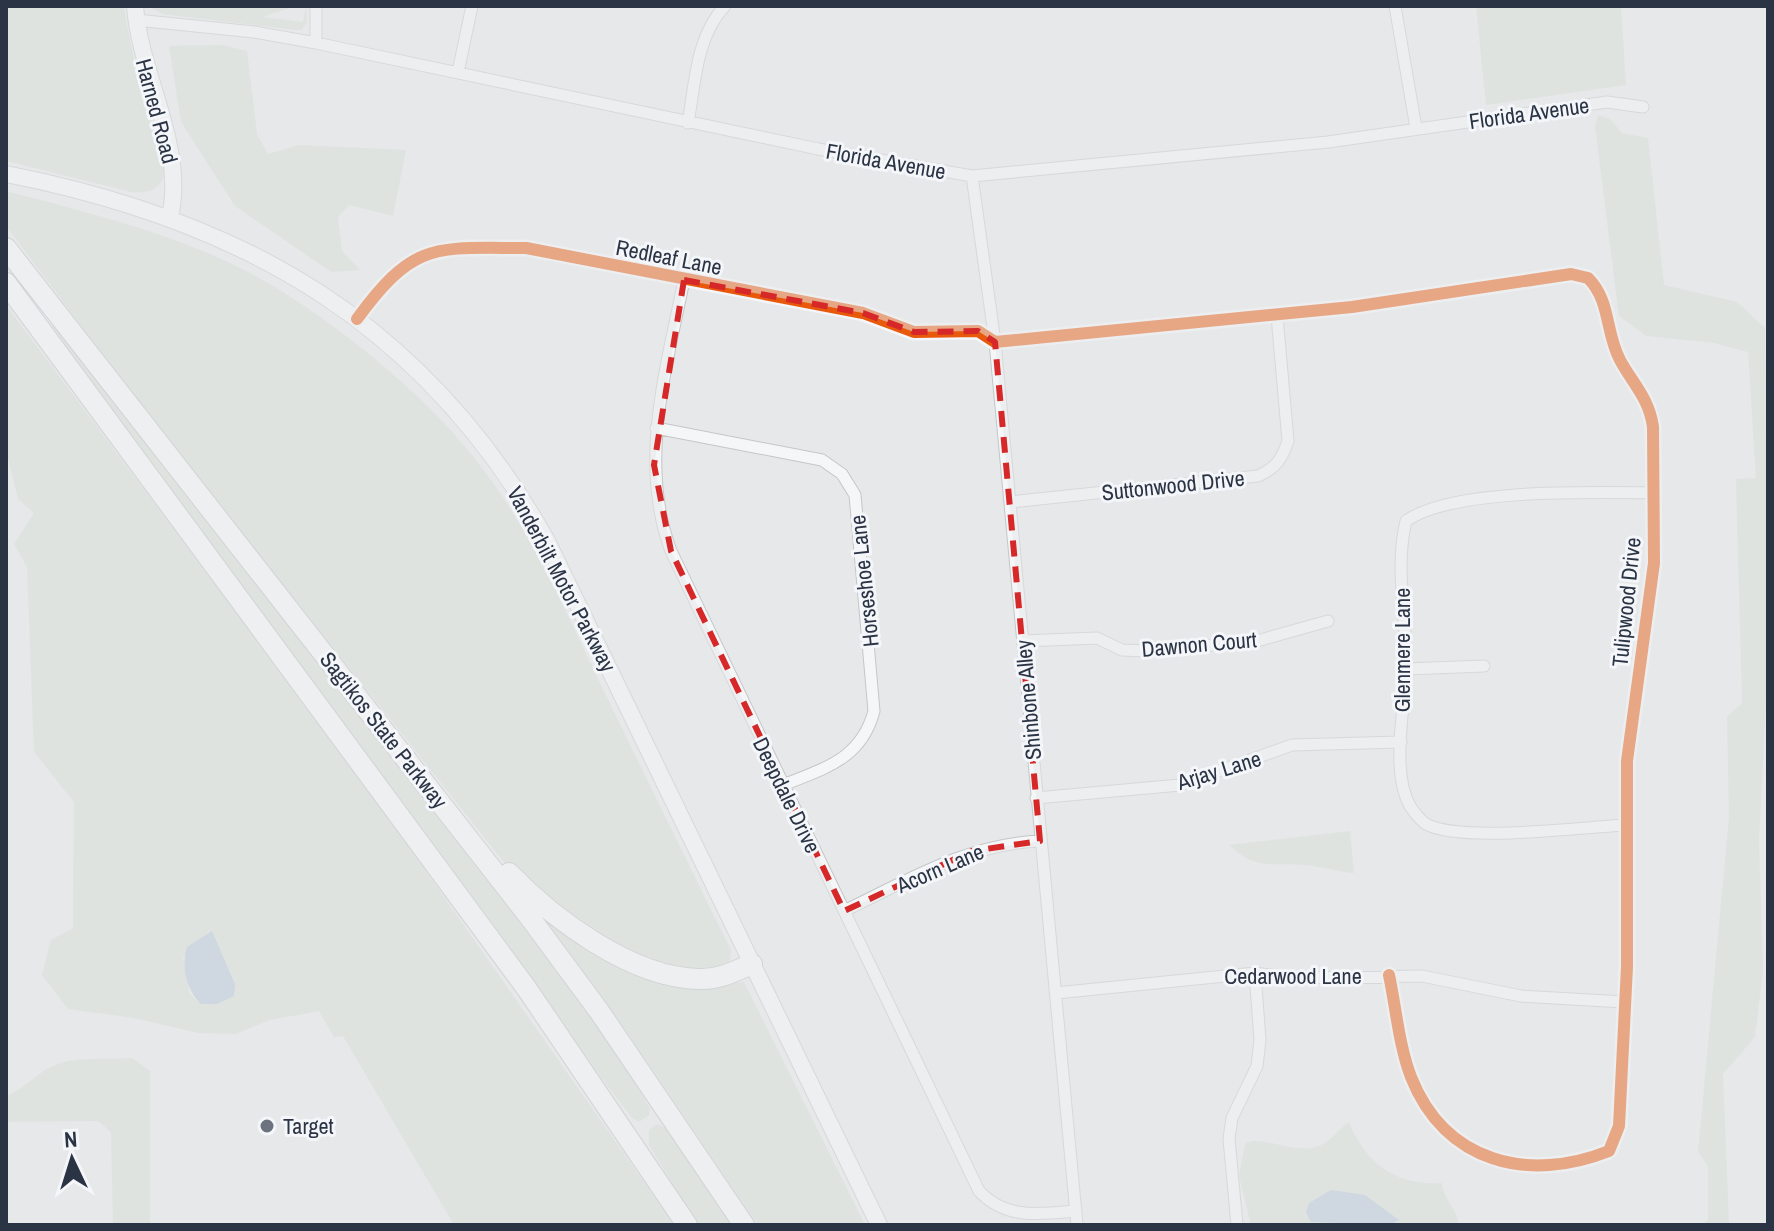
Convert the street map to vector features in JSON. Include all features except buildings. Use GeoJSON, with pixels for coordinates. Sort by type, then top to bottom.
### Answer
{"type":"FeatureCollection","features":[{"type":"Feature","properties":{"kind":"highway","name":"Sagtikos State Parkway"},"geometry":{"type":"LineString","coordinates":[[6,248],[405,757],[599,1011],[744,1225]]}},
{"type":"Feature","properties":{"kind":"highway","name":"Sagtikos State Parkway"},"geometry":{"type":"LineString","coordinates":[[6,283],[509,964],[687,1225]]}},
{"type":"Feature","properties":{"kind":"highway"},"geometry":{"type":"LineString","coordinates":[[405,757],[457,810],[518,882],[547,910],[581,933],[637,962],[686,978],[717,978],[752,964]]}},
{"type":"Feature","properties":{"kind":"main road","name":"Harned Road"},"geometry":{"type":"LineString","coordinates":[[136,13],[146,70],[171,157],[174,188],[170,217]]}},
{"type":"Feature","properties":{"kind":"main road","name":"Vanderbilt Motor Parkway"},"geometry":{"type":"LineString","coordinates":[[6,174],[170,217],[266,259],[357,319],[450,403],[521,497],[558,563],[879,1225]]}},
{"type":"Feature","properties":{"kind":"street"},"geometry":{"type":"LineString","coordinates":[[316,6],[316,43]]}},
{"type":"Feature","properties":{"kind":"street"},"geometry":{"type":"LineString","coordinates":[[458,72],[472,6]]}},
{"type":"Feature","properties":{"kind":"street"},"geometry":{"type":"LineString","coordinates":[[688,123],[701,50],[715,16],[725,6]]}},
{"type":"Feature","properties":{"kind":"street"},"geometry":{"type":"LineString","coordinates":[[1395,6],[1416,128]]}},
{"type":"Feature","properties":{"kind":"street","name":"Florida Avenue"},"geometry":{"type":"LineString","coordinates":[[136,13],[316,43],[688,123],[972,176],[1328,142],[1607,102],[1643,107]]}},
{"type":"Feature","properties":{"kind":"street","name":"Shinbone Alley"},"geometry":{"type":"LineString","coordinates":[[972,176],[995,342],[1077,1225]]}},
{"type":"Feature","properties":{"kind":"street","name":"Redleaf Lane"},"geometry":{"type":"LineString","coordinates":[[357,319],[408,261],[429,251],[526,248],[863,313],[914,332],[978,331],[995,342]]}},
{"type":"Feature","properties":{"kind":"street","name":"Tulipwood Drive"},"geometry":{"type":"LineString","coordinates":[[995,342],[1277,316],[1571,274],[1588,278],[1605,301],[1609,331],[1619,359],[1650,408],[1654,563],[1627,761],[1619,1126],[1609,1151],[1573,1164],[1533,1167],[1481,1154],[1455,1139],[1430,1113],[1410,1076],[1389,975]]}},
{"type":"Feature","properties":{"kind":"street","name":"Deepdale Drive"},"geometry":{"type":"LineString","coordinates":[[684,280],[656,428],[656,488],[662,528],[781,786],[979,1191],[990,1203],[1006,1211],[1027,1215],[1076,1211]]}},
{"type":"Feature","properties":{"kind":"street","name":"Suttonwood Drive"},"geometry":{"type":"LineString","coordinates":[[1010,502],[1258,476],[1272,470],[1283,458],[1288,441],[1277,316]]}},
{"type":"Feature","properties":{"kind":"street","name":"Horseshoe Lane"},"geometry":{"type":"LineString","coordinates":[[656,428],[822,460],[842,474],[855,495],[874,711],[868,734],[855,748],[833,764],[781,786]]}},
{"type":"Feature","properties":{"kind":"street","name":"Glenmere Lane"},"geometry":{"type":"LineString","coordinates":[[1626,825],[1481,833],[1426,824],[1410,806],[1403,785],[1401,742],[1406,669],[1400,544],[1406,521],[1423,509],[1544,492],[1653,493]]}},
{"type":"Feature","properties":{"kind":"street","name":"Dawnon Court"},"geometry":{"type":"LineString","coordinates":[[1023,641],[1097,638],[1122,650],[1147,651],[1257,641],[1328,621]]}},
{"type":"Feature","properties":{"kind":"street"},"geometry":{"type":"LineString","coordinates":[[1406,669],[1484,666]]}},
{"type":"Feature","properties":{"kind":"street","name":"Arjay Lane"},"geometry":{"type":"LineString","coordinates":[[1036,798],[1180,785],[1292,745],[1401,742]]}},
{"type":"Feature","properties":{"kind":"street","name":"Acorn Lane"},"geometry":{"type":"LineString","coordinates":[[844,911],[972,851],[1002,843],[1040,841]]}},
{"type":"Feature","properties":{"kind":"street"},"geometry":{"type":"LineString","coordinates":[[1237,1225],[1229,1139],[1232,1118],[1257,1066],[1260,1040],[1255,973]]}},
{"type":"Feature","properties":{"kind":"street","name":"Cedarwood Lane"},"geometry":{"type":"LineString","coordinates":[[1056,993],[1255,973],[1291,978],[1389,975],[1422,976],[1521,996],[1624,1002]]}},
{"type":"Feature","properties":{"kind":"highlighted area"},"geometry":{"type":"Polygon","coordinates":[[[684,280],[863,313],[914,332],[978,331],[995,342],[1040,841],[972,851],[844,911],[671,551],[654,465],[684,280]]]}},
{"type":"Feature","properties":{"kind":"shaded area"},"geometry":{"type":"Polygon","coordinates":[[[6,6],[124,6],[137,72],[164,161],[163,178],[158,186],[146,192],[131,192],[6,161],[6,6]]]}},
{"type":"Feature","properties":{"kind":"shaded area"},"geometry":{"type":"Polygon","coordinates":[[[147,6],[296,6],[262,17],[303,22],[306,6],[307,21],[302,30],[296,30],[163,14],[147,6]]]}},
{"type":"Feature","properties":{"kind":"shaded area"},"geometry":{"type":"Polygon","coordinates":[[[1476,6],[1621,6],[1626,85],[1486,105],[1476,6]]]}},
{"type":"Feature","properties":{"kind":"shaded area"},"geometry":{"type":"Polygon","coordinates":[[[222,45],[247,51],[257,134],[268,154],[299,145],[406,150],[393,216],[349,205],[338,217],[342,251],[360,270],[331,272],[235,206],[181,122],[169,46],[222,45]]]}},
{"type":"Feature","properties":{"kind":"shaded area"},"geometry":{"type":"Polygon","coordinates":[[[1598,115],[1610,119],[1622,133],[1648,138],[1664,285],[1737,302],[1765,328],[1768,661],[1759,842],[1763,970],[1755,1037],[1723,1074],[1729,1225],[1703,1225],[1708,1220],[1708,1166],[1698,1152],[1729,817],[1727,717],[1742,703],[1736,479],[1756,478],[1748,352],[1714,343],[1646,336],[1619,316],[1595,126],[1598,115]]]}},
{"type":"Feature","properties":{"kind":"shaded area"},"geometry":{"type":"Polygon","coordinates":[[[6,191],[149,231],[251,273],[371,355],[451,431],[496,487],[551,581],[731,950],[729,968],[689,974],[629,954],[538,895],[502,860],[136,399],[6,226],[6,191]]]}},
{"type":"Feature","properties":{"kind":"shaded area"},"geometry":{"type":"Polygon","coordinates":[[[6,305],[374,797],[674,1225],[454,1225],[343,1036],[334,1037],[319,1011],[270,1020],[236,1034],[198,1033],[134,1018],[68,1009],[42,975],[51,940],[73,928],[74,802],[34,752],[27,567],[14,544],[34,513],[18,499],[6,451],[6,305]],[[212,932],[183,958],[190,994],[201,1004],[217,1004],[235,984],[212,932]]]}},
{"type":"Feature","properties":{"kind":"shaded area"},"geometry":{"type":"Polygon","coordinates":[[[55,322],[587,1005],[650,1108],[649,1115],[639,1122],[632,1118],[570,1037],[49,328],[55,322]]]}},
{"type":"Feature","properties":{"kind":"shaded area"},"geometry":{"type":"Polygon","coordinates":[[[1350,831],[1354,873],[1256,862],[1229,845],[1350,831]]]}},
{"type":"Feature","properties":{"kind":"shaded area"},"geometry":{"type":"Polygon","coordinates":[[[520,894],[701,988],[744,982],[865,1225],[758,1225],[618,1019],[520,894]]]}},
{"type":"Feature","properties":{"kind":"shaded area"},"geometry":{"type":"Polygon","coordinates":[[[132,1058],[150,1071],[150,1225],[113,1225],[111,1132],[98,1121],[6,1122],[6,1096],[48,1068],[63,1062],[132,1058]]]}},
{"type":"Feature","properties":{"kind":"shaded area"},"geometry":{"type":"Polygon","coordinates":[[[1349,1122],[1364,1150],[1385,1169],[1410,1181],[1442,1183],[1459,1225],[1251,1225],[1239,1176],[1245,1144],[1259,1141],[1310,1148],[1327,1141],[1349,1122]]]}},
{"type":"Feature","properties":{"kind":"shaded area"},"geometry":{"type":"Polygon","coordinates":[[[656,1124],[667,1128],[735,1225],[698,1225],[649,1145],[649,1130],[656,1124]]]}},
{"type":"Feature","properties":{"kind":"water"},"geometry":{"type":"Polygon","coordinates":[[[212,931],[235,984],[234,996],[217,1004],[201,1004],[188,985],[185,954],[187,947],[212,931]]]}},
{"type":"Feature","properties":{"kind":"water"},"geometry":{"type":"Polygon","coordinates":[[[1331,1190],[1365,1195],[1399,1220],[1390,1225],[1311,1222],[1306,1212],[1309,1203],[1331,1190]]]}},
{"type":"Feature","properties":{"kind":"cycle path"},"geometry":{"type":"LineString","coordinates":[[357,319],[377,293],[412,262],[429,254],[469,248],[526,248],[863,313],[914,332],[978,331],[995,342],[1352,307],[1571,274],[1588,278],[1601,297],[1615,349],[1644,399],[1653,427],[1654,563],[1627,761],[1627,967],[1619,1126],[1609,1151],[1579,1161],[1549,1165],[1520,1164],[1493,1158],[1467,1147],[1445,1129],[1426,1106],[1411,1077],[1389,975]]}},
{"type":"Feature","properties":{"kind":"place","name":"Target"},"geometry":{"type":"Point","coordinates":[267,1126]}}]}
